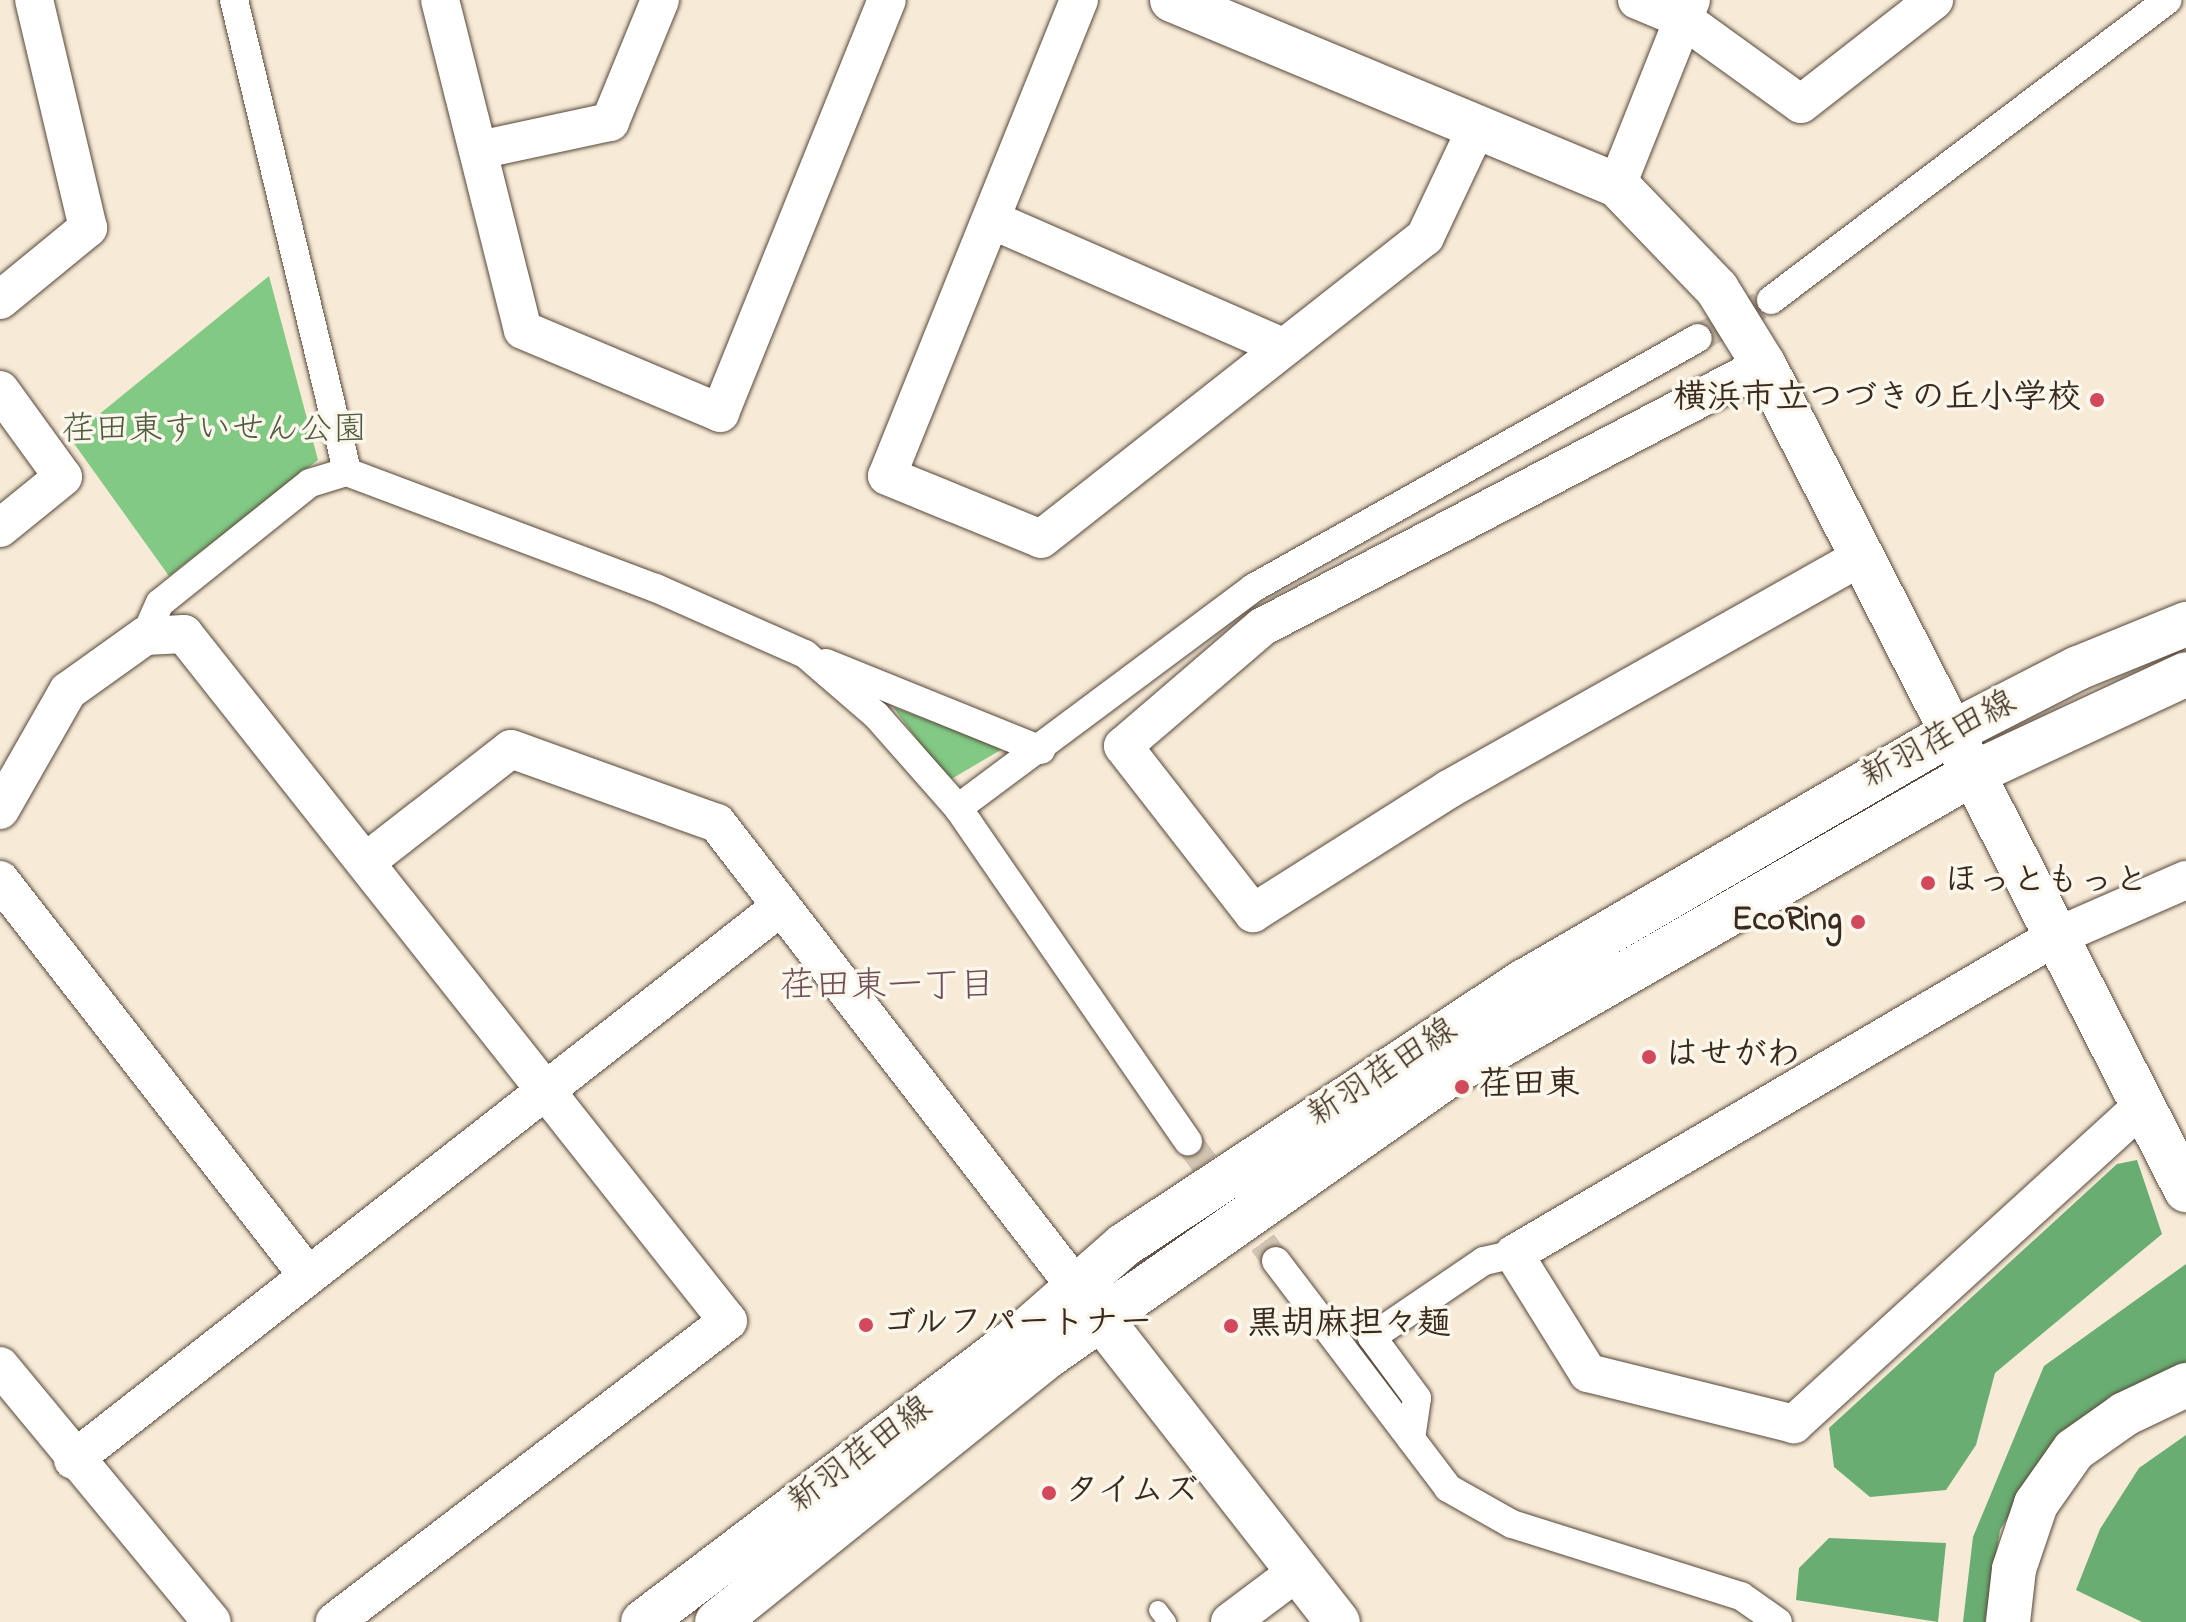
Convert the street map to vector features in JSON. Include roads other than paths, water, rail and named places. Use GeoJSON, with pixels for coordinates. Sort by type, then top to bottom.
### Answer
{"type":"FeatureCollection","features":[{"type":"Feature","properties":{"kind":"street"},"geometry":{"type":"LineString","coordinates":[[0,300],[88,228],[34,0]]}},
{"type":"Feature","properties":{"kind":"street"},"geometry":{"type":"LineString","coordinates":[[234,0],[347,472]]}},
{"type":"Feature","properties":{"kind":"street"},"geometry":{"type":"LineString","coordinates":[[440,0],[523,330],[720,413],[887,0]]}},
{"type":"Feature","properties":{"kind":"street"},"geometry":{"type":"LineString","coordinates":[[479,150],[610,122],[660,0]]}},
{"type":"Feature","properties":{"kind":"street"},"geometry":{"type":"LineString","coordinates":[[1079,0],[887,476],[1041,539],[1425,237],[1478,125]]}},
{"type":"Feature","properties":{"kind":"street"},"geometry":{"type":"LineString","coordinates":[[1172,0],[1617,185],[1717,289],[1764,365],[1857,559],[1972,774],[2140,1108],[2186,1190]]}},
{"type":"Feature","properties":{"kind":"street"},"geometry":{"type":"LineString","coordinates":[[1637,0],[1687,10],[1801,104],[1934,0]]}},
{"type":"Feature","properties":{"kind":"street"},"geometry":{"type":"LineString","coordinates":[[1771,300],[2167,0]]}},
{"type":"Feature","properties":{"kind":"street"},"geometry":{"type":"LineString","coordinates":[[1617,185],[1687,10]]}},
{"type":"Feature","properties":{"kind":"street"},"geometry":{"type":"LineString","coordinates":[[992,220],[1283,347]]}},
{"type":"Feature","properties":{"kind":"street"},"geometry":{"type":"LineString","coordinates":[[958,808],[1041,750],[1253,588],[1698,338]]}},
{"type":"Feature","properties":{"kind":"street"},"geometry":{"type":"LineString","coordinates":[[1764,365],[1262,627],[1123,746],[1253,913],[1449,789],[1857,559]]}},
{"type":"Feature","properties":{"kind":"street"},"geometry":{"type":"LineString","coordinates":[[0,390],[63,477],[0,528]]}},
{"type":"Feature","properties":{"kind":"street"},"geometry":{"type":"LineString","coordinates":[[0,810],[68,691],[145,636],[160,603],[310,483],[347,472],[656,588],[805,654],[1041,750]]}},
{"type":"Feature","properties":{"kind":"street","name":"新羽荏田線"},"geometry":{"type":"LineString","coordinates":[[717,1622],[1089,1303],[1124,1245],[1525,981],[1949,734],[2078,668],[2186,624]]}},
{"type":"Feature","properties":{"kind":"street"},"geometry":{"type":"LineString","coordinates":[[145,636],[184,634],[367,861],[728,1321],[335,1622]]}},
{"type":"Feature","properties":{"kind":"street"},"geometry":{"type":"LineString","coordinates":[[805,654],[876,715],[958,808],[1188,1141]]}},
{"type":"Feature","properties":{"kind":"street","name":"新羽荏田線"},"geometry":{"type":"LineString","coordinates":[[643,1622],[1089,1303],[1451,1074],[1972,774],[2186,674]]}},
{"type":"Feature","properties":{"kind":"street"},"geometry":{"type":"LineString","coordinates":[[367,861],[511,749],[717,823],[779,908],[1338,1622]]}},
{"type":"Feature","properties":{"kind":"street"},"geometry":{"type":"LineString","coordinates":[[0,880],[307,1274]]}},
{"type":"Feature","properties":{"kind":"street"},"geometry":{"type":"LineString","coordinates":[[1411,1439],[1417,1398],[1372,1337],[1484,1261],[1514,1254],[2053,938],[2186,880]]}},
{"type":"Feature","properties":{"kind":"street"},"geometry":{"type":"LineString","coordinates":[[73,1460],[779,908]]}},
{"type":"Feature","properties":{"kind":"street"},"geometry":{"type":"LineString","coordinates":[[1514,1254],[1588,1373],[1794,1424],[2140,1108]]}},
{"type":"Feature","properties":{"kind":"street"},"geometry":{"type":"LineString","coordinates":[[1276,1261],[1448,1488],[1512,1524],[1741,1596],[1778,1622]]}},
{"type":"Feature","properties":{"kind":"street"},"geometry":{"type":"LineString","coordinates":[[0,1366],[73,1460],[212,1622]]}},
{"type":"Feature","properties":{"kind":"street"},"geometry":{"type":"LineString","coordinates":[[2008,1622],[2014,1569],[2036,1504],[2074,1450],[2125,1414],[2186,1385]]}},
{"type":"Feature","properties":{"kind":"street"},"geometry":{"type":"LineString","coordinates":[[1230,1622],[1298,1571]]}},
{"type":"Feature","properties":{"kind":"tunnel"},"geometry":{"type":"LineString","coordinates":[[1698,338],[1771,300]]}},
{"type":"Feature","properties":{"kind":"tunnel"},"geometry":{"type":"LineString","coordinates":[[1188,1141],[1276,1261]]}},
{"type":"Feature","properties":{"kind":"place","name":"横浜市立つづきの丘小学校"},"geometry":{"type":"Point","coordinates":[2097,400]}},
{"type":"Feature","properties":{"kind":"place","name":"ほっともっと"},"geometry":{"type":"Point","coordinates":[1928,883]}},
{"type":"Feature","properties":{"kind":"place","name":"EcoRing"},"geometry":{"type":"Point","coordinates":[1858,922]}},
{"type":"Feature","properties":{"kind":"place","name":"はせがわ"},"geometry":{"type":"Point","coordinates":[1649,1057]}},
{"type":"Feature","properties":{"kind":"place","name":"荏田東"},"geometry":{"type":"Point","coordinates":[1462,1087]}},
{"type":"Feature","properties":{"kind":"place","name":"ゴルフパートナー"},"geometry":{"type":"Point","coordinates":[866,1325]}},
{"type":"Feature","properties":{"kind":"place","name":"黒胡麻担々麺"},"geometry":{"type":"Point","coordinates":[1231,1326]}},
{"type":"Feature","properties":{"kind":"place","name":"タイムズ"},"geometry":{"type":"Point","coordinates":[1049,1493]}},
{"type":"Feature","properties":{"kind":"district","name":"荏田東一丁目"},"geometry":{"type":"Point","coordinates":[887,988]}},
{"type":"Feature","properties":{"kind":"park label","name":"荏田東すいせん公園"},"geometry":{"type":"Point","coordinates":[214,432]}}]}
